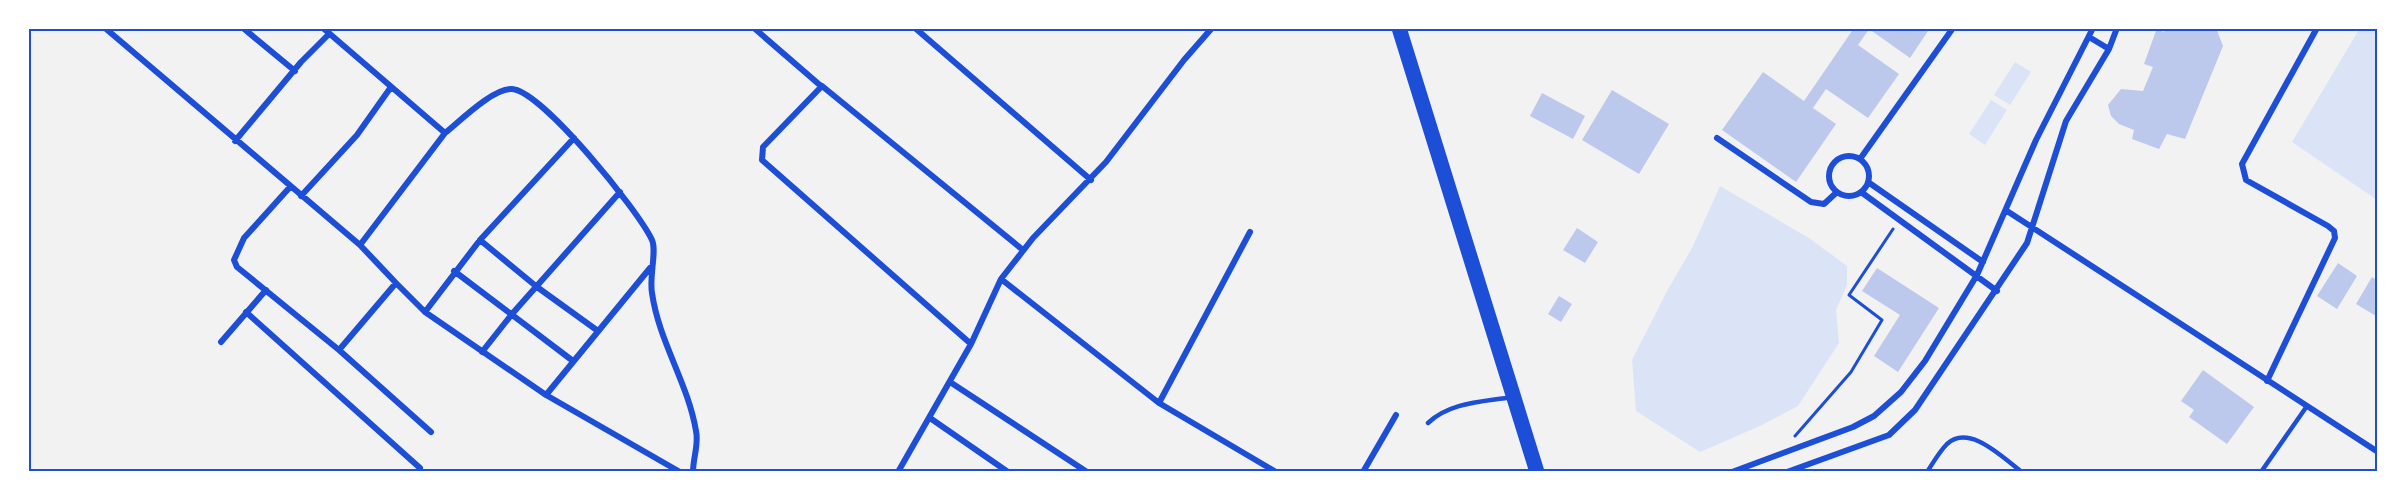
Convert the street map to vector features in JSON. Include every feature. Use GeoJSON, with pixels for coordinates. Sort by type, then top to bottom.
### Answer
{"type":"FeatureCollection","features":[{"type":"Feature","properties":{"kind":"main road"},"geometry":{"type":"LineString","coordinates":[[1399,28],[1537,471]]}},
{"type":"Feature","properties":{"kind":"street"},"geometry":{"type":"LineString","coordinates":[[105,28],[290,188],[360,245],[425,312],[546,396],[680,471]]}},
{"type":"Feature","properties":{"kind":"street"},"geometry":{"type":"LineString","coordinates":[[243,28],[295,71]]}},
{"type":"Feature","properties":{"kind":"street"},"geometry":{"type":"LineString","coordinates":[[323,28],[445,133]]}},
{"type":"Feature","properties":{"kind":"street"},"geometry":{"type":"LineString","coordinates":[[754,28],[821,86],[1023,250]]}},
{"type":"Feature","properties":{"kind":"street"},"geometry":{"type":"LineString","coordinates":[[915,28],[1091,180]]}},
{"type":"Feature","properties":{"kind":"street"},"geometry":{"type":"LineString","coordinates":[[898,471],[971,344],[1001,279],[1023,250],[1091,180],[1184,60],[1212,28]]}},
{"type":"Feature","properties":{"kind":"street"},"geometry":{"type":"LineString","coordinates":[[1860,159],[1953,28]]}},
{"type":"Feature","properties":{"kind":"street"},"geometry":{"type":"LineString","coordinates":[[1732,471],[1853,427],[1874,416],[1889,404],[1925,362],[1977,275],[2050,110],[2093,28]]}},
{"type":"Feature","properties":{"kind":"street"},"geometry":{"type":"LineString","coordinates":[[1787,471],[1872,442],[1902,426],[1916,411],[1997,291],[2026,243],[2066,121],[2109,49],[2117,28]]}},
{"type":"Feature","properties":{"kind":"street"},"geometry":{"type":"LineString","coordinates":[[2267,381],[2335,238],[2334,231],[2328,226],[2246,180],[2242,165],[2318,28]]}},
{"type":"Feature","properties":{"kind":"street"},"geometry":{"type":"LineString","coordinates":[[235,141],[301,62],[329,34]]}},
{"type":"Feature","properties":{"kind":"street"},"geometry":{"type":"LineString","coordinates":[[2089,38],[2109,49]]}},
{"type":"Feature","properties":{"kind":"street"},"geometry":{"type":"LineString","coordinates":[[821,86],[764,147],[762,160],[971,344]]}},
{"type":"Feature","properties":{"kind":"street"},"geometry":{"type":"LineString","coordinates":[[301,196],[357,135],[391,87]]}},
{"type":"Feature","properties":{"kind":"street"},"geometry":{"type":"LineString","coordinates":[[360,245],[445,133],[496,93],[510,89],[531,96],[574,138],[620,192],[653,242],[655,252],[650,268],[650,282],[659,329],[696,432],[693,471]]}},
{"type":"Feature","properties":{"kind":"street"},"geometry":{"type":"LineString","coordinates":[[425,312],[454,271],[480,240],[574,138]]}},
{"type":"Feature","properties":{"kind":"street"},"geometry":{"type":"LineString","coordinates":[[1717,138],[1811,202],[1824,204],[1837,192]]}},
{"type":"Feature","properties":{"kind":"street"},"geometry":{"type":"LineString","coordinates":[[1848,155],[1860,159],[1868,169],[1868,182],[1861,192],[1849,196],[1837,192],[1830,182],[1829,170],[1836,160],[1848,155]]}},
{"type":"Feature","properties":{"kind":"street"},"geometry":{"type":"LineString","coordinates":[[1868,182],[1983,262]]}},
{"type":"Feature","properties":{"kind":"street"},"geometry":{"type":"LineString","coordinates":[[290,188],[244,238],[234,260],[237,267],[339,350],[431,432]]}},
{"type":"Feature","properties":{"kind":"street"},"geometry":{"type":"LineString","coordinates":[[482,352],[512,314],[620,192]]}},
{"type":"Feature","properties":{"kind":"street"},"geometry":{"type":"LineString","coordinates":[[1861,192],[1997,291]]}},
{"type":"Feature","properties":{"kind":"street"},"geometry":{"type":"LineString","coordinates":[[2007,211],[2378,452]]}},
{"type":"Feature","properties":{"kind":"street"},"geometry":{"type":"LineString","coordinates":[[1159,403],[1250,232]]}},
{"type":"Feature","properties":{"kind":"street"},"geometry":{"type":"LineString","coordinates":[[480,240],[537,287],[598,331]]}},
{"type":"Feature","properties":{"kind":"street"},"geometry":{"type":"LineString","coordinates":[[546,396],[650,268]]}},
{"type":"Feature","properties":{"kind":"street"},"geometry":{"type":"LineString","coordinates":[[454,271],[573,361]]}},
{"type":"Feature","properties":{"kind":"street"},"geometry":{"type":"LineString","coordinates":[[1001,279],[1159,403],[1276,471]]}},
{"type":"Feature","properties":{"kind":"street"},"geometry":{"type":"LineString","coordinates":[[339,350],[396,283]]}},
{"type":"Feature","properties":{"kind":"street"},"geometry":{"type":"LineString","coordinates":[[221,342],[266,290]]}},
{"type":"Feature","properties":{"kind":"street"},"geometry":{"type":"LineString","coordinates":[[246,312],[420,468]]}},
{"type":"Feature","properties":{"kind":"street"},"geometry":{"type":"LineString","coordinates":[[950,382],[1087,471]]}},
{"type":"Feature","properties":{"kind":"street"},"geometry":{"type":"LineString","coordinates":[[1363,471],[1396,415]]}},
{"type":"Feature","properties":{"kind":"street"},"geometry":{"type":"LineString","coordinates":[[930,418],[1008,471]]}},
{"type":"Feature","properties":{"kind":"street"},"geometry":{"type":"LineString","coordinates":[[993,471],[998,465]]}},
{"type":"Feature","properties":{"kind":"lane"},"geometry":{"type":"LineString","coordinates":[[1428,423],[1450,408],[1513,397]]}},
{"type":"Feature","properties":{"kind":"lane"},"geometry":{"type":"LineString","coordinates":[[2261,471],[2307,406]]}},
{"type":"Feature","properties":{"kind":"lane"},"geometry":{"type":"LineString","coordinates":[[1927,471],[1947,444],[1956,438],[1967,436],[2022,471]]}},
{"type":"Feature","properties":{"kind":"path"},"geometry":{"type":"LineString","coordinates":[[1780,453],[1851,372],[1882,320],[1849,296],[1893,229],[1887,222]]}},
{"type":"Feature","properties":{"kind":"shaded area"},"geometry":{"type":"Polygon","coordinates":[[[2360,28],[2377,29],[2377,200],[2292,142],[2360,28]]]}},
{"type":"Feature","properties":{"kind":"shaded area"},"geometry":{"type":"Polygon","coordinates":[[[2015,62],[2031,72],[2010,105],[1994,95],[2015,62]]]}},
{"type":"Feature","properties":{"kind":"shaded area"},"geometry":{"type":"Polygon","coordinates":[[[1991,100],[2007,110],[1985,145],[1969,134],[1991,100]]]}},
{"type":"Feature","properties":{"kind":"shaded area"},"geometry":{"type":"Polygon","coordinates":[[[1720,186],[1809,238],[1847,266],[1847,285],[1836,310],[1839,343],[1798,406],[1760,426],[1700,452],[1636,411],[1632,360],[1692,248],[1720,186]]]}},
{"type":"Feature","properties":{"kind":"building"},"geometry":{"type":"Polygon","coordinates":[[[1854,28],[1930,28],[1910,58],[1869,29],[1858,45],[1899,74],[1868,118],[1826,89],[1813,108],[1836,124],[1796,182],[1722,130],[1763,72],[1804,101],[1854,28]]]}},
{"type":"Feature","properties":{"kind":"building"},"geometry":{"type":"Polygon","coordinates":[[[2157,28],[2163,32],[2172,28],[2216,28],[2223,46],[2185,139],[2167,134],[2159,149],[2132,139],[2134,130],[2119,124],[2111,116],[2108,105],[2121,89],[2143,91],[2153,67],[2144,64],[2157,28]]]}},
{"type":"Feature","properties":{"kind":"building"},"geometry":{"type":"Polygon","coordinates":[[[1612,90],[1669,124],[1639,174],[1582,140],[1612,90]]]}},
{"type":"Feature","properties":{"kind":"building"},"geometry":{"type":"Polygon","coordinates":[[[1542,93],[1585,116],[1573,139],[1530,116],[1542,93]]]}},
{"type":"Feature","properties":{"kind":"building"},"geometry":{"type":"Polygon","coordinates":[[[1577,228],[1598,242],[1585,263],[1563,250],[1577,228]]]}},
{"type":"Feature","properties":{"kind":"building"},"geometry":{"type":"Polygon","coordinates":[[[2338,263],[2357,276],[2337,309],[2317,296],[2338,263]]]}},
{"type":"Feature","properties":{"kind":"building"},"geometry":{"type":"Polygon","coordinates":[[[1877,268],[1939,308],[1898,372],[1874,356],[1900,315],[1862,291],[1877,268]]]}},
{"type":"Feature","properties":{"kind":"building"},"geometry":{"type":"Polygon","coordinates":[[[2372,277],[2378,281],[2376,316],[2356,304],[2372,277]]]}},
{"type":"Feature","properties":{"kind":"building"},"geometry":{"type":"Polygon","coordinates":[[[1559,296],[1572,304],[1561,322],[1548,314],[1559,296]]]}},
{"type":"Feature","properties":{"kind":"building"},"geometry":{"type":"Polygon","coordinates":[[[2203,370],[2254,407],[2227,444],[2189,417],[2194,410],[2181,401],[2203,370]]]}}]}
